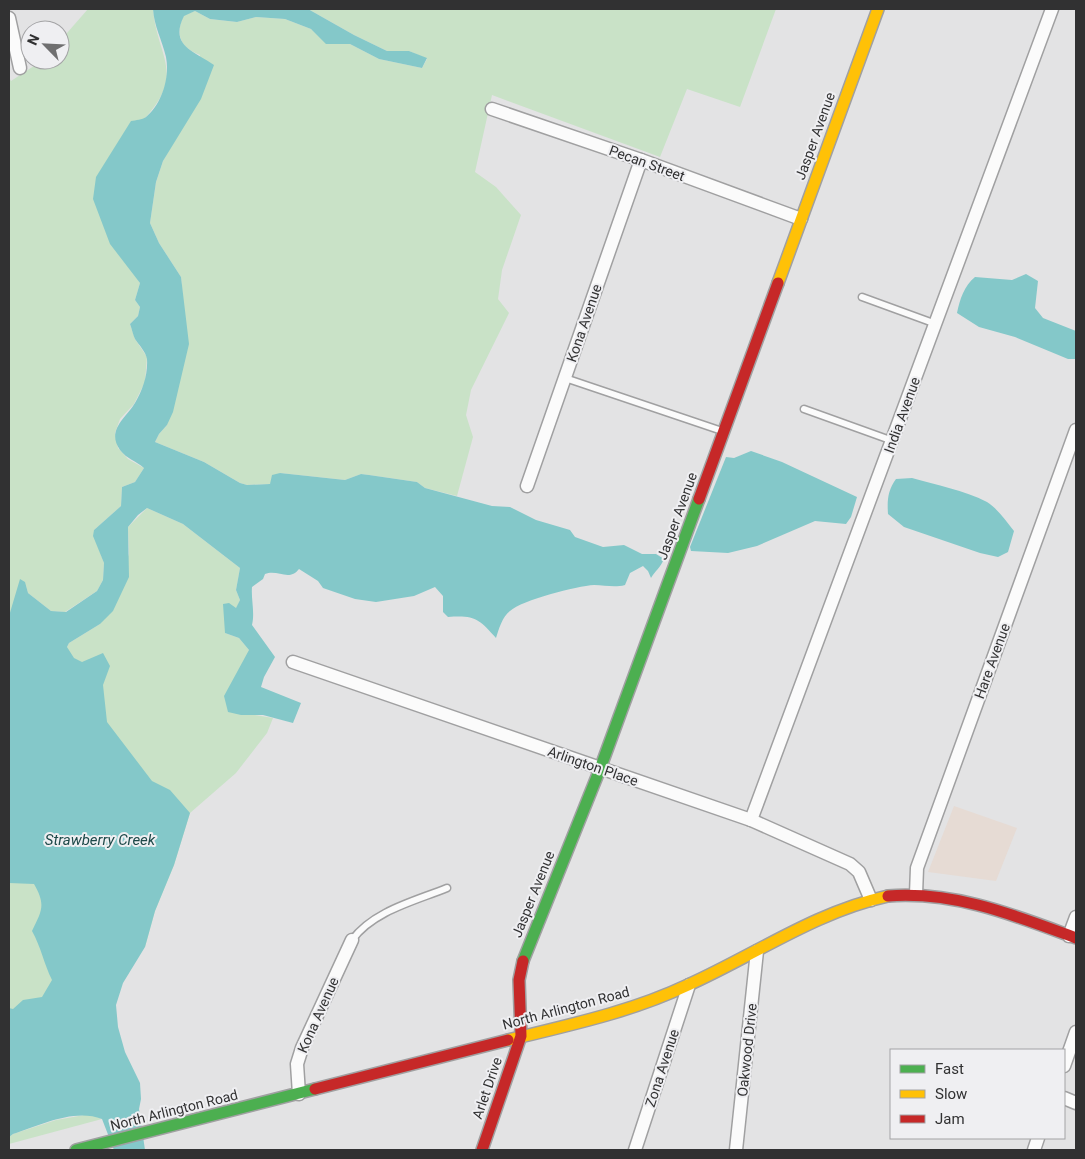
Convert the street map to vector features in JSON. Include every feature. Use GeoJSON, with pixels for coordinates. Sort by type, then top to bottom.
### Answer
{"type":"FeatureCollection","features":[{"type":"Feature","properties":{"kind":"street","name":"Jasper Avenue"},"geometry":{"type":"LineString","coordinates":[[521,1036],[519,980],[523,960],[600,769],[878,9]]}},
{"type":"Feature","properties":{"kind":"street","name":"India Avenue"},"geometry":{"type":"LineString","coordinates":[[751,820],[1052,9]]}},
{"type":"Feature","properties":{"kind":"street"},"geometry":{"type":"LineString","coordinates":[[9,25],[20,68]]}},
{"type":"Feature","properties":{"kind":"street","name":"Pecan Street"},"geometry":{"type":"LineString","coordinates":[[492,109],[641,160],[801,219]]}},
{"type":"Feature","properties":{"kind":"street","name":"Kona Avenue"},"geometry":{"type":"LineString","coordinates":[[527,486],[641,160]]}},
{"type":"Feature","properties":{"kind":"street","name":"Hare Avenue"},"geometry":{"type":"LineString","coordinates":[[916,894],[917,868],[1076,430]]}},
{"type":"Feature","properties":{"kind":"street","name":"Arlington Place"},"geometry":{"type":"LineString","coordinates":[[293,662],[751,820],[850,864],[858,872],[871,900]]}},
{"type":"Feature","properties":{"kind":"street","name":"North Arlington Road"},"geometry":{"type":"LineString","coordinates":[[76,1150],[614,1013],[689,985],[833,912],[893,895],[916,894],[953,897],[989,907],[1073,937]]}},
{"type":"Feature","properties":{"kind":"street"},"geometry":{"type":"LineString","coordinates":[[1073,937],[1076,917]]}},
{"type":"Feature","properties":{"kind":"street","name":"Kona Avenue"},"geometry":{"type":"LineString","coordinates":[[299,1094],[297,1064],[302,1048],[352,940]]}},
{"type":"Feature","properties":{"kind":"street","name":"Oakwood Drive"},"geometry":{"type":"LineString","coordinates":[[736,1150],[757,951]]}},
{"type":"Feature","properties":{"kind":"street","name":"Zona Avenue"},"geometry":{"type":"LineString","coordinates":[[635,1150],[689,985]]}},
{"type":"Feature","properties":{"kind":"street"},"geometry":{"type":"LineString","coordinates":[[1065,1063],[1076,1032]]}},
{"type":"Feature","properties":{"kind":"street","name":"Arlet Drive"},"geometry":{"type":"LineString","coordinates":[[482,1150],[521,1036]]}},
{"type":"Feature","properties":{"kind":"lane"},"geometry":{"type":"LineString","coordinates":[[862,297],[936,324]]}},
{"type":"Feature","properties":{"kind":"lane"},"geometry":{"type":"LineString","coordinates":[[565,378],[724,432]]}},
{"type":"Feature","properties":{"kind":"lane"},"geometry":{"type":"LineString","coordinates":[[804,409],[892,441]]}},
{"type":"Feature","properties":{"kind":"lane"},"geometry":{"type":"LineString","coordinates":[[352,940],[360,929],[377,917],[447,888]]}},
{"type":"Feature","properties":{"kind":"shaded area"},"geometry":{"type":"Polygon","coordinates":[[[954,806],[1017,828],[996,881],[928,872],[954,806]]]}},
{"type":"Feature","properties":{"kind":"green space"},"geometry":{"type":"Polygon","coordinates":[[[88,9],[153,9],[155,26],[166,65],[167,76],[164,89],[145,118],[134,273],[140,283],[135,300],[140,307],[138,316],[130,324],[135,339],[147,357],[145,382],[134,404],[120,419],[115,433],[118,448],[128,459],[144,468],[135,482],[122,487],[121,506],[94,530],[94,536],[104,563],[103,580],[97,591],[65,612],[51,611],[28,593],[25,582],[93,875],[9,1127],[9,77],[11,81],[28,70],[70,70],[70,30],[88,9]]]}},
{"type":"Feature","properties":{"kind":"green space"},"geometry":{"type":"Polygon","coordinates":[[[308,9],[776,9],[740,107],[687,89],[660,157],[492,95],[475,172],[496,187],[521,215],[502,270],[498,299],[509,313],[471,390],[466,415],[473,437],[457,496],[425,488],[417,482],[361,474],[345,480],[280,473],[270,484],[247,485],[240,483],[204,462],[155,442],[167,425],[183,300],[181,277],[159,243],[150,223],[156,182],[163,161],[176,138],[200,55],[188,49],[181,40],[180,29],[184,15],[195,11],[210,19],[237,22],[256,17],[285,19],[311,29],[327,44],[350,44],[379,59],[422,68],[427,59],[409,51],[387,51],[308,9]]]}},
{"type":"Feature","properties":{"kind":"green space"},"geometry":{"type":"Polygon","coordinates":[[[147,508],[183,524],[240,568],[236,590],[240,600],[225,633],[239,638],[249,650],[241,715],[273,718],[267,733],[236,773],[190,813],[174,865],[155,911],[145,947],[67,647],[69,643],[100,624],[129,554],[128,527],[147,508]]]}},
{"type":"Feature","properties":{"kind":"green space"},"geometry":{"type":"Polygon","coordinates":[[[90,1114],[102,1119],[9,1144],[9,1137],[13,1134],[56,1120],[90,1114]]]}},
{"type":"Feature","properties":{"kind":"water","name":"Strawberry Creek"},"geometry":{"type":"Polygon","coordinates":[[[153,9],[308,9],[387,51],[409,51],[427,58],[422,68],[379,59],[350,44],[326,44],[311,29],[285,19],[256,17],[237,22],[210,19],[195,11],[184,16],[180,26],[182,41],[192,51],[214,65],[201,99],[163,161],[156,182],[150,223],[159,243],[181,277],[189,344],[173,412],[167,425],[155,442],[204,462],[240,483],[247,485],[270,484],[272,475],[280,473],[345,480],[361,474],[417,482],[425,488],[492,506],[510,507],[536,520],[570,530],[575,537],[603,547],[624,545],[642,554],[656,554],[664,559],[651,578],[643,566],[630,573],[625,585],[594,585],[575,588],[526,602],[505,616],[496,638],[485,626],[476,620],[464,617],[448,617],[443,612],[443,596],[435,587],[414,596],[376,602],[355,599],[323,588],[318,581],[299,569],[291,575],[265,574],[263,579],[252,587],[252,625],[275,657],[264,677],[261,687],[301,703],[293,723],[263,715],[241,715],[228,712],[224,696],[249,650],[239,638],[225,633],[223,604],[229,603],[236,608],[240,600],[236,590],[240,568],[183,524],[147,508],[138,515],[128,527],[129,577],[113,611],[100,624],[69,643],[67,647],[74,658],[82,662],[103,653],[110,666],[103,685],[107,722],[152,781],[170,790],[190,813],[174,865],[155,911],[145,947],[123,983],[116,1005],[118,1027],[125,1052],[140,1083],[141,1099],[139,1109],[145,1150],[114,1150],[102,1119],[92,1116],[80,1115],[46,1122],[9,1137],[9,1008],[13,1009],[23,1000],[42,997],[52,980],[32,931],[41,908],[38,891],[34,884],[9,883],[9,616],[20,579],[25,582],[28,593],[51,611],[66,612],[97,591],[103,580],[104,563],[93,536],[94,530],[121,506],[122,487],[135,482],[144,468],[120,450],[115,436],[119,425],[138,398],[146,376],[147,359],[144,351],[135,339],[130,324],[138,316],[140,307],[135,300],[140,283],[110,244],[93,199],[96,177],[131,121],[146,117],[152,112],[160,98],[166,81],[166,57],[153,9]]]}},
{"type":"Feature","properties":{"kind":"water"},"geometry":{"type":"Polygon","coordinates":[[[1026,274],[1038,281],[1035,308],[1043,318],[1076,331],[1076,359],[1068,359],[1015,337],[979,327],[957,313],[963,293],[975,277],[1012,280],[1026,274]]]}},
{"type":"Feature","properties":{"kind":"water"},"geometry":{"type":"Polygon","coordinates":[[[751,451],[782,462],[857,497],[851,517],[846,524],[815,521],[757,546],[728,553],[691,551],[690,547],[726,457],[734,458],[751,451]]]}},
{"type":"Feature","properties":{"kind":"water"},"geometry":{"type":"Polygon","coordinates":[[[912,478],[969,494],[991,505],[1002,515],[1014,531],[1008,552],[998,557],[980,553],[904,527],[888,514],[889,495],[896,479],[912,478]]]}},
{"type":"Feature","properties":{"kind":"traffic: fast"},"geometry":{"type":"LineString","coordinates":[[523,961],[600,769],[699,499]]}},
{"type":"Feature","properties":{"kind":"traffic: fast"},"geometry":{"type":"LineString","coordinates":[[76,1150],[315,1089]]}},
{"type":"Feature","properties":{"kind":"traffic: slow"},"geometry":{"type":"LineString","coordinates":[[778,283],[878,9]]}},
{"type":"Feature","properties":{"kind":"traffic: slow"},"geometry":{"type":"LineString","coordinates":[[508,1040],[600,1017],[644,1003],[713,973],[835,912],[888,896]]}},
{"type":"Feature","properties":{"kind":"traffic: jam"},"geometry":{"type":"LineString","coordinates":[[699,499],[778,283]]}},
{"type":"Feature","properties":{"kind":"traffic: jam"},"geometry":{"type":"LineString","coordinates":[[888,896],[913,895],[937,897],[984,906],[1076,938]]}},
{"type":"Feature","properties":{"kind":"traffic: jam"},"geometry":{"type":"LineString","coordinates":[[482,1150],[521,1036],[519,980],[523,961]]}},
{"type":"Feature","properties":{"kind":"traffic: jam"},"geometry":{"type":"LineString","coordinates":[[315,1089],[508,1040]]}}]}
